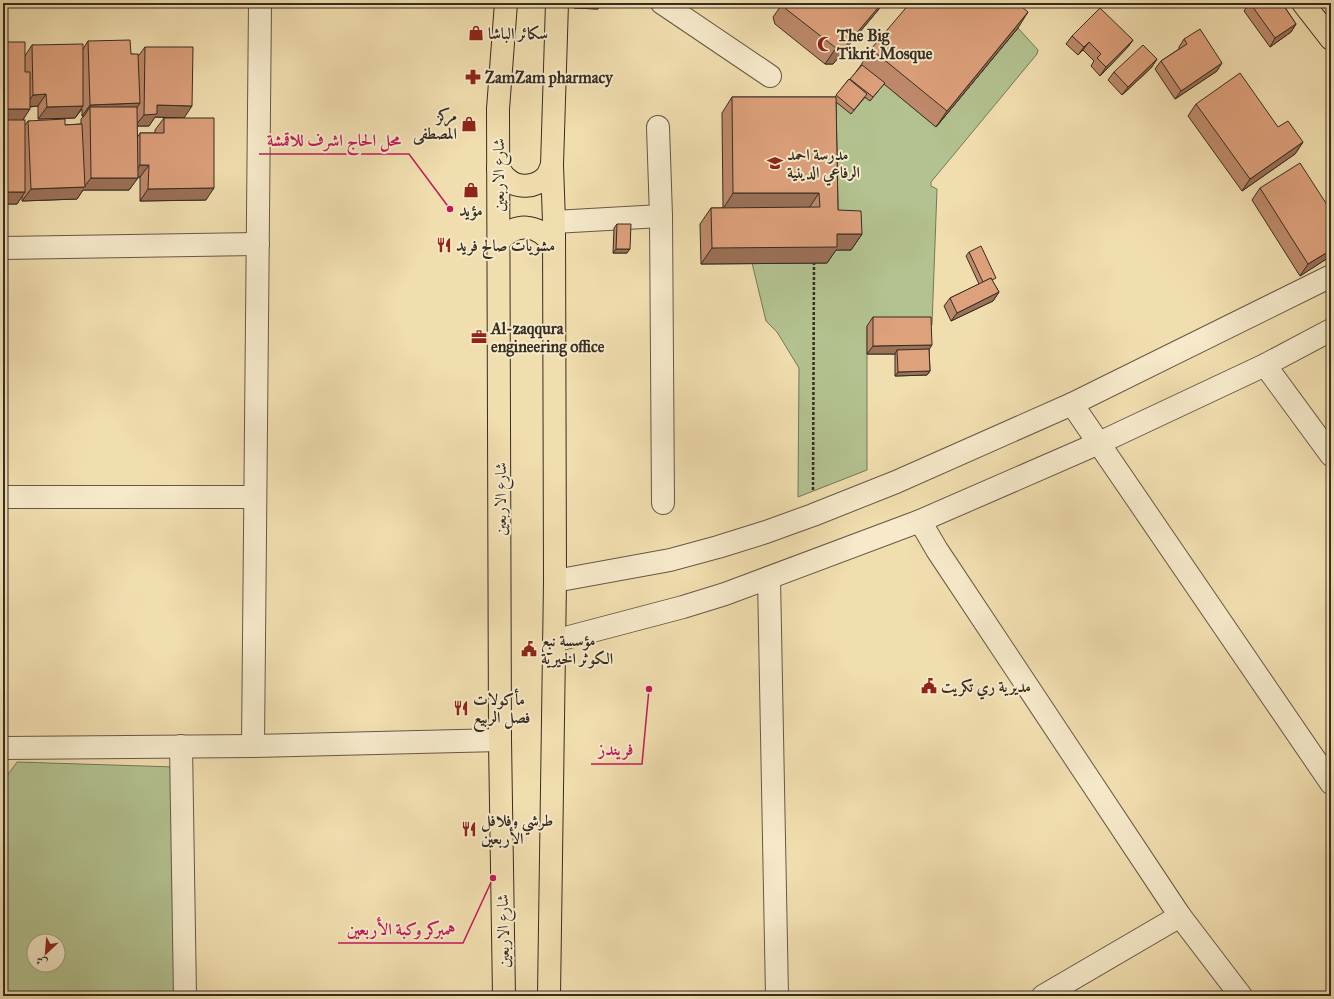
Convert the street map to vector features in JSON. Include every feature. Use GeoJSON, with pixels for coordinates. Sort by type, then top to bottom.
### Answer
{"type":"FeatureCollection","features":[{"type":"Feature","properties":{"kind":"main road","name":"شارع الاربعين"},"geometry":{"type":"LineString","coordinates":[[504,996],[500,740],[498,109],[506,3]]}},
{"type":"Feature","properties":{"kind":"main road"},"geometry":{"type":"LineString","coordinates":[[549,996],[555,581],[554,222],[552,165],[557,3]]}},
{"type":"Feature","properties":{"kind":"main road"},"geometry":{"type":"LineString","coordinates":[[1303,3],[1331,39]]}},
{"type":"Feature","properties":{"kind":"main road"},"geometry":{"type":"LineString","coordinates":[[498,168],[505,178],[514,184],[526,186],[537,183],[547,176],[552,165]]}},
{"type":"Feature","properties":{"kind":"main road"},"geometry":{"type":"LineString","coordinates":[[499,241],[505,234],[513,230],[532,228],[540,231],[548,237],[553,245]]}},
{"type":"Feature","properties":{"kind":"street"},"geometry":{"type":"LineString","coordinates":[[253,746],[260,3]]}},
{"type":"Feature","properties":{"kind":"street"},"geometry":{"type":"LineString","coordinates":[[662,3],[770,76]]}},
{"type":"Feature","properties":{"kind":"street"},"geometry":{"type":"LineString","coordinates":[[658,127],[662,503]]}},
{"type":"Feature","properties":{"kind":"street"},"geometry":{"type":"LineString","coordinates":[[554,222],[660,216]]}},
{"type":"Feature","properties":{"kind":"street"},"geometry":{"type":"LineString","coordinates":[[3,248],[258,244]]}},
{"type":"Feature","properties":{"kind":"street"},"geometry":{"type":"LineString","coordinates":[[555,581],[670,560],[732,543],[813,515],[896,482],[1072,404],[1331,276]]}},
{"type":"Feature","properties":{"kind":"street"},"geometry":{"type":"LineString","coordinates":[[554,641],[683,607],[725,594],[920,521],[1099,444],[1265,365],[1331,330]]}},
{"type":"Feature","properties":{"kind":"street"},"geometry":{"type":"LineString","coordinates":[[1265,365],[1331,455]]}},
{"type":"Feature","properties":{"kind":"street"},"geometry":{"type":"LineString","coordinates":[[1072,404],[1331,783]]}},
{"type":"Feature","properties":{"kind":"street"},"geometry":{"type":"LineString","coordinates":[[3,497],[255,497]]}},
{"type":"Feature","properties":{"kind":"street"},"geometry":{"type":"LineString","coordinates":[[920,521],[937,550],[1180,916],[1241,996]]}},
{"type":"Feature","properties":{"kind":"street"},"geometry":{"type":"LineString","coordinates":[[769,578],[777,996]]}},
{"type":"Feature","properties":{"kind":"street"},"geometry":{"type":"LineString","coordinates":[[3,748],[253,746],[500,740]]}},
{"type":"Feature","properties":{"kind":"street"},"geometry":{"type":"LineString","coordinates":[[181,746],[185,996]]}},
{"type":"Feature","properties":{"kind":"street"},"geometry":{"type":"LineString","coordinates":[[1043,996],[1180,916]]}},
{"type":"Feature","properties":{"kind":"path"},"geometry":{"type":"LineString","coordinates":[[813,515],[814,263]]}},
{"type":"Feature","properties":{"kind":"green space"},"geometry":{"type":"Polygon","coordinates":[[[1018,28],[1038,50],[1037,54],[931,182],[931,186],[937,189],[932,325],[867,326],[867,470],[798,497],[799,368],[777,332],[766,321],[752,263],[827,262],[833,99],[851,114],[864,98],[870,101],[883,83],[936,127],[1018,28]]]}},
{"type":"Feature","properties":{"kind":"green space"},"geometry":{"type":"Polygon","coordinates":[[[17,762],[175,767],[178,996],[3,996],[3,781],[17,762]]]}},
{"type":"Feature","properties":{"kind":"building","name":"The Big Tikrit Mosque"},"geometry":{"type":"Polygon","coordinates":[[[784,3],[882,3],[844,48],[836,48],[786,9],[784,3]]]}},
{"type":"Feature","properties":{"kind":"building"},"geometry":{"type":"Polygon","coordinates":[[[910,3],[1017,3],[1028,12],[947,111],[871,49],[910,3]]]}},
{"type":"Feature","properties":{"kind":"building"},"geometry":{"type":"Polygon","coordinates":[[[1250,3],[1282,3],[1296,24],[1275,38],[1250,3]]]}},
{"type":"Feature","properties":{"kind":"building"},"geometry":{"type":"Polygon","coordinates":[[[1100,8],[1133,40],[1106,67],[1097,58],[1101,54],[1089,42],[1084,47],[1072,36],[1100,8]]]}},
{"type":"Feature","properties":{"kind":"building"},"geometry":{"type":"Polygon","coordinates":[[[1200,29],[1222,63],[1181,91],[1161,61],[1187,44],[1184,39],[1200,29]]]}},
{"type":"Feature","properties":{"kind":"building"},"geometry":{"type":"Polygon","coordinates":[[[130,40],[131,54],[138,54],[140,103],[90,105],[88,41],[130,40]]]}},
{"type":"Feature","properties":{"kind":"building"},"geometry":{"type":"Polygon","coordinates":[[[3,42],[25,42],[25,72],[30,72],[30,109],[3,109],[3,42]]]}},
{"type":"Feature","properties":{"kind":"building"},"geometry":{"type":"Polygon","coordinates":[[[83,44],[83,106],[47,107],[46,94],[33,95],[32,45],[83,44]]]}},
{"type":"Feature","properties":{"kind":"building"},"geometry":{"type":"Polygon","coordinates":[[[1143,45],[1157,59],[1128,87],[1114,72],[1143,45]]]}},
{"type":"Feature","properties":{"kind":"building"},"geometry":{"type":"Polygon","coordinates":[[[145,47],[193,47],[192,106],[157,105],[157,114],[144,115],[145,47]]]}},
{"type":"Feature","properties":{"kind":"building"},"geometry":{"type":"Polygon","coordinates":[[[862,65],[885,83],[873,97],[850,79],[862,65]]]}},
{"type":"Feature","properties":{"kind":"building"},"geometry":{"type":"Polygon","coordinates":[[[1240,73],[1278,127],[1288,121],[1303,142],[1250,179],[1196,104],[1240,73]]]}},
{"type":"Feature","properties":{"kind":"building"},"geometry":{"type":"Polygon","coordinates":[[[849,79],[867,94],[854,110],[836,95],[849,79]]]}},
{"type":"Feature","properties":{"kind":"building"},"geometry":{"type":"Polygon","coordinates":[[[732,97],[836,97],[838,210],[861,211],[862,234],[837,234],[837,247],[712,248],[711,208],[820,207],[819,193],[733,193],[732,97]]]}},
{"type":"Feature","properties":{"kind":"building"},"geometry":{"type":"Polygon","coordinates":[[[90,107],[137,107],[138,178],[91,178],[90,107]]]}},
{"type":"Feature","properties":{"kind":"building"},"geometry":{"type":"Polygon","coordinates":[[[164,118],[214,118],[214,188],[148,189],[149,165],[140,165],[140,133],[164,133],[164,118]]]}},
{"type":"Feature","properties":{"kind":"building"},"geometry":{"type":"Polygon","coordinates":[[[65,119],[65,125],[82,124],[85,187],[31,189],[28,121],[65,119]]]}},
{"type":"Feature","properties":{"kind":"building"},"geometry":{"type":"Polygon","coordinates":[[[3,120],[25,120],[25,192],[3,192],[3,120]]]}},
{"type":"Feature","properties":{"kind":"building"},"geometry":{"type":"Polygon","coordinates":[[[1300,163],[1331,211],[1331,250],[1308,264],[1260,188],[1300,163]]]}},
{"type":"Feature","properties":{"kind":"building"},"geometry":{"type":"Polygon","coordinates":[[[617,224],[631,224],[630,249],[616,249],[617,224]]]}},
{"type":"Feature","properties":{"kind":"building"},"geometry":{"type":"Polygon","coordinates":[[[981,246],[996,278],[992,280],[991,278],[983,282],[969,252],[981,246]]]}},
{"type":"Feature","properties":{"kind":"building"},"geometry":{"type":"Polygon","coordinates":[[[991,278],[999,292],[957,313],[950,298],[991,278]]]}},
{"type":"Feature","properties":{"kind":"building"},"geometry":{"type":"Polygon","coordinates":[[[873,317],[931,317],[932,345],[873,346],[873,317]]]}},
{"type":"Feature","properties":{"kind":"building"},"geometry":{"type":"Polygon","coordinates":[[[929,349],[930,371],[898,372],[897,350],[929,349]]]}},
{"type":"Feature","properties":{"kind":"place","name":"سكائر الباشا"},"geometry":{"type":"Point","coordinates":[476,33]}},
{"type":"Feature","properties":{"kind":"place","name":"The Big Tikrit Mosque"},"geometry":{"type":"Point","coordinates":[825,44]}},
{"type":"Feature","properties":{"kind":"place","name":"ZamZam pharmacy"},"geometry":{"type":"Point","coordinates":[473,77]}},
{"type":"Feature","properties":{"kind":"place","name":"مركز المصطفى"},"geometry":{"type":"Point","coordinates":[469,124]}},
{"type":"Feature","properties":{"kind":"place","name":"مدرسة احمد الرفاعي الدينية"},"geometry":{"type":"Point","coordinates":[775,163]}},
{"type":"Feature","properties":{"kind":"place","name":"مؤيد"},"geometry":{"type":"Point","coordinates":[471,190]}},
{"type":"Feature","properties":{"kind":"place","name":"محل الحاج اشرف للاقمشة"},"geometry":{"type":"Point","coordinates":[450,209]}},
{"type":"Feature","properties":{"kind":"place","name":"مشويات صالح فريد"},"geometry":{"type":"Point","coordinates":[444,245]}},
{"type":"Feature","properties":{"kind":"place","name":"Al-zaqqura engineering office"},"geometry":{"type":"Point","coordinates":[479,337]}},
{"type":"Feature","properties":{"kind":"place","name":"مؤسسة نبع الكوثر الخيرية"},"geometry":{"type":"Point","coordinates":[529,649]}},
{"type":"Feature","properties":{"kind":"place","name":"مديرية ري تكريت"},"geometry":{"type":"Point","coordinates":[929,686]}},
{"type":"Feature","properties":{"kind":"place","name":"فريندز"},"geometry":{"type":"Point","coordinates":[649,689]}},
{"type":"Feature","properties":{"kind":"place","name":"مأكولات فصل الربيع"},"geometry":{"type":"Point","coordinates":[461,708]}},
{"type":"Feature","properties":{"kind":"place","name":"طرشي وفلافل الأربعين"},"geometry":{"type":"Point","coordinates":[469,829]}},
{"type":"Feature","properties":{"kind":"place","name":"همبركر وكبة الأربعين"},"geometry":{"type":"Point","coordinates":[493,878]}}]}
